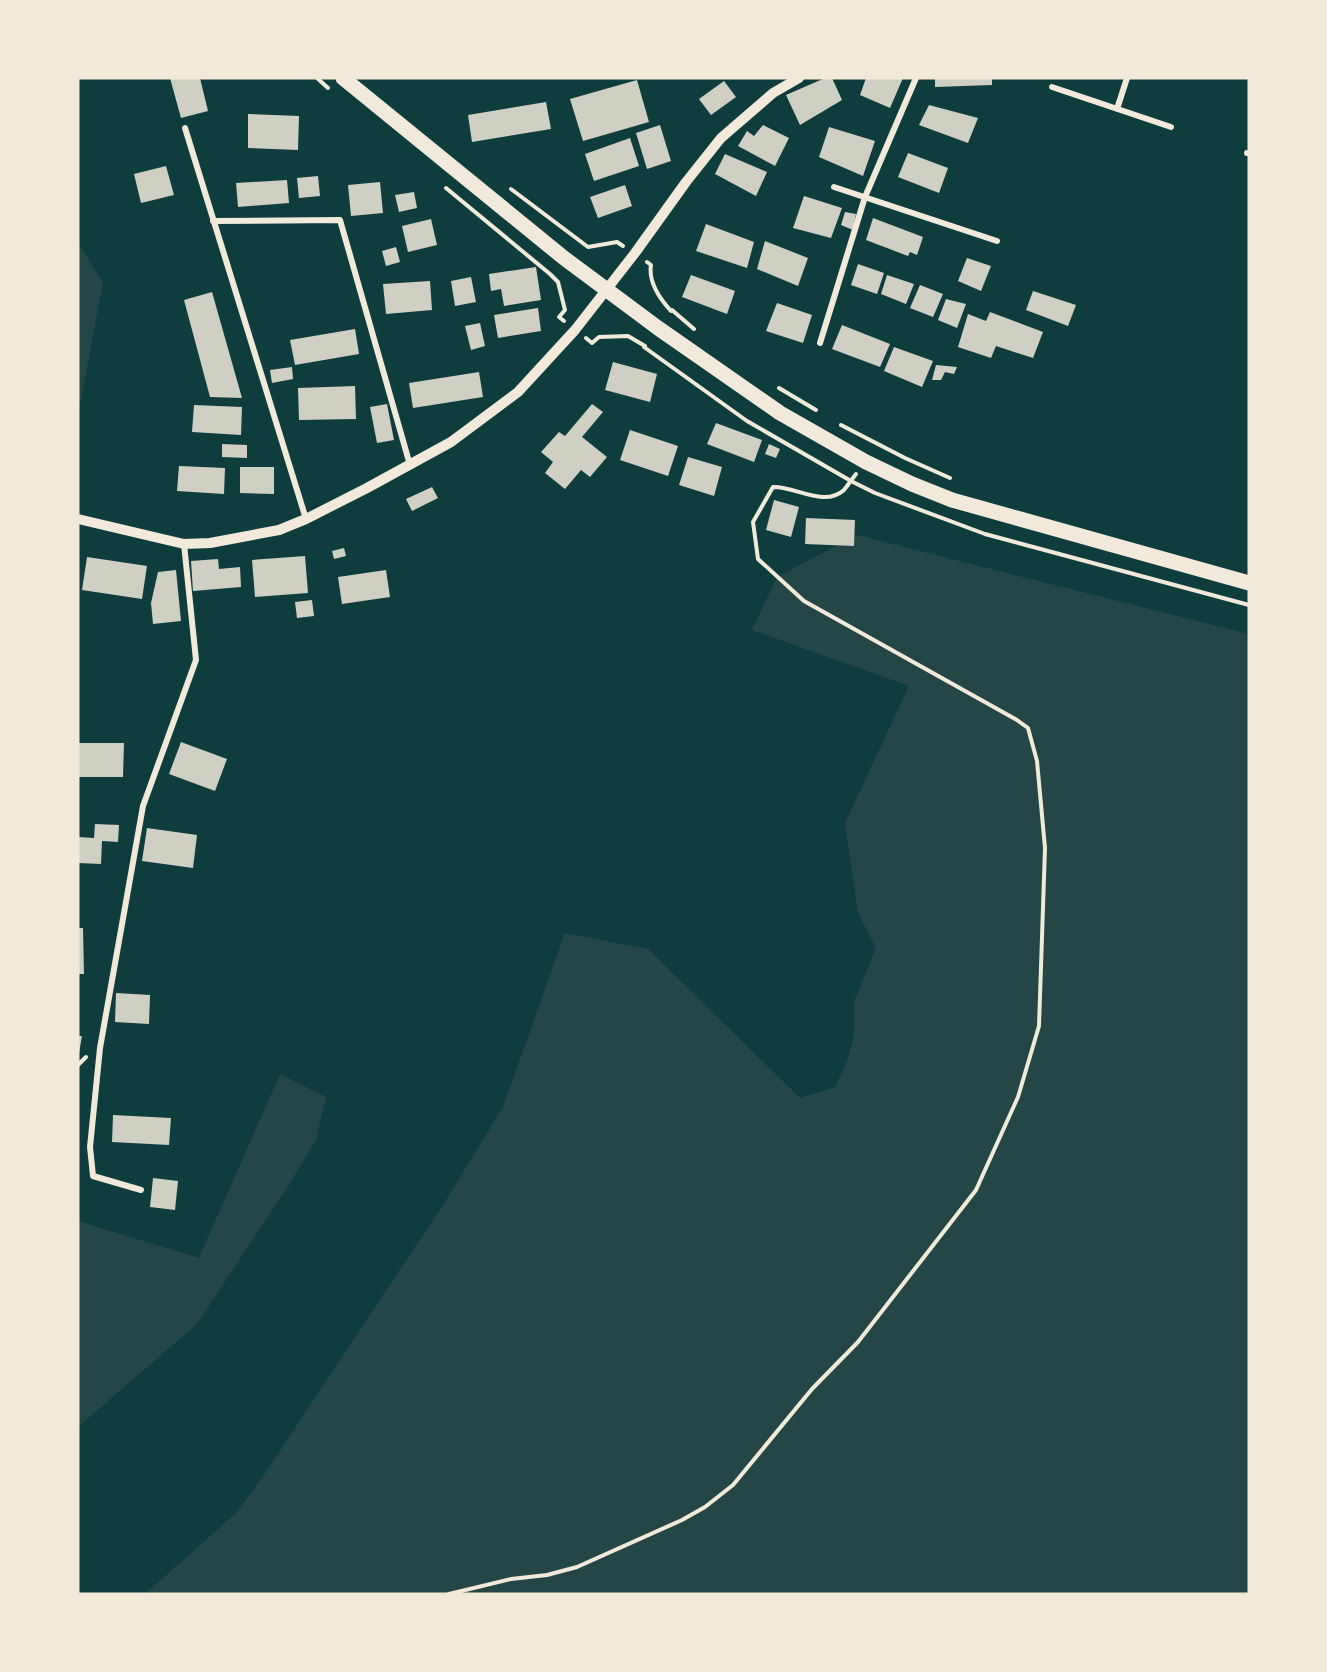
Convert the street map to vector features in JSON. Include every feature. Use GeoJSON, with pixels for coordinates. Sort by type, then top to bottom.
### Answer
{"type":"FeatureCollection","features":[{"type":"Feature","properties":{"kind":"main road"},"geometry":{"type":"LineString","coordinates":[[343,78],[564,258],[658,328],[780,413],[866,462],[952,500],[1249,582]]}},
{"type":"Feature","properties":{"kind":"street"},"geometry":{"type":"LineString","coordinates":[[78,519],[184,544],[210,543],[279,530],[306,519],[451,442],[518,392],[575,330],[721,138],[773,93],[799,78]]}},
{"type":"Feature","properties":{"kind":"street"},"geometry":{"type":"LineString","coordinates":[[820,343],[865,197],[916,78]]}},
{"type":"Feature","properties":{"kind":"street"},"geometry":{"type":"LineString","coordinates":[[1117,109],[1127,78]]}},
{"type":"Feature","properties":{"kind":"street"},"geometry":{"type":"LineString","coordinates":[[1052,87],[1171,127]]}},
{"type":"Feature","properties":{"kind":"street"},"geometry":{"type":"LineString","coordinates":[[185,128],[306,519]]}},
{"type":"Feature","properties":{"kind":"street"},"geometry":{"type":"LineString","coordinates":[[834,187],[997,241]]}},
{"type":"Feature","properties":{"kind":"street"},"geometry":{"type":"LineString","coordinates":[[213,221],[340,220],[410,465]]}},
{"type":"Feature","properties":{"kind":"street"},"geometry":{"type":"LineString","coordinates":[[141,1190],[93,1176],[90,1147],[100,1048],[143,806],[196,660],[184,544]]}},
{"type":"Feature","properties":{"kind":"path"},"geometry":{"type":"LineString","coordinates":[[579,241],[588,247],[617,242],[623,246]]}},
{"type":"Feature","properties":{"kind":"path"},"geometry":{"type":"LineString","coordinates":[[646,261],[651,265],[653,285],[662,302],[698,332]]}},
{"type":"Feature","properties":{"kind":"path"},"geometry":{"type":"LineString","coordinates":[[550,274],[558,282],[565,310],[559,317],[567,324]]}},
{"type":"Feature","properties":{"kind":"path"},"geometry":{"type":"LineString","coordinates":[[667,316],[672,310]]}},
{"type":"Feature","properties":{"kind":"path"},"geometry":{"type":"LineString","coordinates":[[586,338],[592,343],[599,337],[628,336],[644,347],[649,341]]}},
{"type":"Feature","properties":{"kind":"path"},"geometry":{"type":"LineString","coordinates":[[778,387],[823,414]]}},
{"type":"Feature","properties":{"kind":"path"},"geometry":{"type":"LineString","coordinates":[[832,420],[905,458],[960,482]]}},
{"type":"Feature","properties":{"kind":"path"},"geometry":{"type":"LineString","coordinates":[[449,1594],[511,1579],[547,1575],[577,1567],[682,1520],[705,1507],[733,1485],[812,1389],[858,1342],[976,1190],[1018,1097],[1039,1026],[1045,893],[1045,849],[1036,761],[1028,728],[804,601],[758,559],[753,522],[773,488],[782,487],[814,497],[828,496],[842,492],[866,462]]}},
{"type":"Feature","properties":{"kind":"shaded area"},"geometry":{"type":"Polygon","coordinates":[[[78,243],[103,282],[78,416],[78,243]]]}},
{"type":"Feature","properties":{"kind":"shaded area"},"geometry":{"type":"Polygon","coordinates":[[[857,535],[1249,634],[1249,1594],[145,1594],[236,1513],[264,1475],[441,1208],[503,1107],[565,933],[648,949],[800,1098],[835,1087],[848,1059],[854,1034],[854,1002],[876,948],[858,913],[845,823],[909,686],[752,630],[777,577],[857,535]]]}},
{"type":"Feature","properties":{"kind":"shaded area"},"geometry":{"type":"Polygon","coordinates":[[[280,1074],[326,1097],[316,1140],[197,1324],[78,1427],[78,1221],[199,1258],[280,1074]]]}},
{"type":"Feature","properties":{"kind":"building"},"geometry":{"type":"Polygon","coordinates":[[[170,78],[200,78],[208,111],[181,118],[170,78]]]}},
{"type":"Feature","properties":{"kind":"building"},"geometry":{"type":"Polygon","coordinates":[[[825,78],[832,78],[842,100],[800,125],[786,95],[825,78]]]}},
{"type":"Feature","properties":{"kind":"building"},"geometry":{"type":"Polygon","coordinates":[[[866,78],[903,78],[890,108],[860,95],[866,78]]]}},
{"type":"Feature","properties":{"kind":"building"},"geometry":{"type":"Polygon","coordinates":[[[935,78],[992,78],[992,85],[935,87],[935,78]]]}},
{"type":"Feature","properties":{"kind":"building"},"geometry":{"type":"Polygon","coordinates":[[[637,80],[649,122],[583,141],[570,99],[637,80]]]}},
{"type":"Feature","properties":{"kind":"building"},"geometry":{"type":"Polygon","coordinates":[[[724,81],[736,97],[711,115],[699,99],[724,81]]]}},
{"type":"Feature","properties":{"kind":"building"},"geometry":{"type":"Polygon","coordinates":[[[546,102],[551,129],[472,142],[468,115],[546,102]]]}},
{"type":"Feature","properties":{"kind":"building"},"geometry":{"type":"Polygon","coordinates":[[[929,105],[978,118],[968,143],[919,125],[929,105]]]}},
{"type":"Feature","properties":{"kind":"building"},"geometry":{"type":"Polygon","coordinates":[[[248,114],[299,116],[298,150],[248,148],[248,114]]]}},
{"type":"Feature","properties":{"kind":"building"},"geometry":{"type":"Polygon","coordinates":[[[660,125],[671,161],[647,169],[636,133],[660,125]]]}},
{"type":"Feature","properties":{"kind":"building"},"geometry":{"type":"Polygon","coordinates":[[[763,125],[789,138],[775,166],[738,146],[747,131],[754,136],[763,125]]]}},
{"type":"Feature","properties":{"kind":"building"},"geometry":{"type":"Polygon","coordinates":[[[829,127],[875,141],[863,176],[819,157],[829,127]]]}},
{"type":"Feature","properties":{"kind":"building"},"geometry":{"type":"Polygon","coordinates":[[[630,138],[639,166],[594,181],[585,154],[630,138]]]}},
{"type":"Feature","properties":{"kind":"building"},"geometry":{"type":"Polygon","coordinates":[[[908,153],[948,168],[939,193],[898,177],[908,153]]]}},
{"type":"Feature","properties":{"kind":"building"},"geometry":{"type":"Polygon","coordinates":[[[725,154],[767,172],[756,196],[715,174],[725,154]]]}},
{"type":"Feature","properties":{"kind":"building"},"geometry":{"type":"Polygon","coordinates":[[[166,166],[174,195],[141,203],[134,174],[166,166]]]}},
{"type":"Feature","properties":{"kind":"building"},"geometry":{"type":"Polygon","coordinates":[[[318,176],[320,196],[299,198],[297,178],[318,176]]]}},
{"type":"Feature","properties":{"kind":"building"},"geometry":{"type":"Polygon","coordinates":[[[287,180],[289,203],[238,207],[236,183],[287,180]]]}},
{"type":"Feature","properties":{"kind":"building"},"geometry":{"type":"Polygon","coordinates":[[[380,182],[383,213],[351,216],[348,185],[380,182]]]}},
{"type":"Feature","properties":{"kind":"building"},"geometry":{"type":"Polygon","coordinates":[[[625,185],[632,206],[598,218],[590,197],[625,185]]]}},
{"type":"Feature","properties":{"kind":"building"},"geometry":{"type":"Polygon","coordinates":[[[414,192],[417,208],[399,212],[395,195],[414,192]]]}},
{"type":"Feature","properties":{"kind":"building"},"geometry":{"type":"Polygon","coordinates":[[[804,196],[842,208],[831,238],[793,228],[804,196]]]}},
{"type":"Feature","properties":{"kind":"building"},"geometry":{"type":"Polygon","coordinates":[[[845,212],[856,214],[853,230],[841,225],[845,212]]]}},
{"type":"Feature","properties":{"kind":"building"},"geometry":{"type":"Polygon","coordinates":[[[873,218],[923,237],[917,255],[910,252],[908,256],[866,240],[873,218]]]}},
{"type":"Feature","properties":{"kind":"building"},"geometry":{"type":"Polygon","coordinates":[[[431,219],[437,245],[408,252],[402,226],[431,219]]]}},
{"type":"Feature","properties":{"kind":"building"},"geometry":{"type":"Polygon","coordinates":[[[706,224],[754,242],[747,268],[696,251],[706,224]]]}},
{"type":"Feature","properties":{"kind":"building"},"geometry":{"type":"Polygon","coordinates":[[[765,241],[808,258],[798,286],[757,269],[765,241]]]}},
{"type":"Feature","properties":{"kind":"building"},"geometry":{"type":"Polygon","coordinates":[[[396,247],[400,262],[386,266],[382,251],[396,247]]]}},
{"type":"Feature","properties":{"kind":"building"},"geometry":{"type":"Polygon","coordinates":[[[967,258],[991,266],[981,291],[958,281],[967,258]]]}},
{"type":"Feature","properties":{"kind":"building"},"geometry":{"type":"Polygon","coordinates":[[[858,264],[884,273],[877,294],[851,285],[858,264]]]}},
{"type":"Feature","properties":{"kind":"building"},"geometry":{"type":"Polygon","coordinates":[[[536,267],[541,300],[504,306],[501,289],[491,291],[489,274],[536,267]]]}},
{"type":"Feature","properties":{"kind":"building"},"geometry":{"type":"Polygon","coordinates":[[[691,275],[735,291],[727,314],[682,297],[691,275]]]}},
{"type":"Feature","properties":{"kind":"building"},"geometry":{"type":"Polygon","coordinates":[[[887,275],[914,284],[906,304],[881,294],[887,275]]]}},
{"type":"Feature","properties":{"kind":"building"},"geometry":{"type":"Polygon","coordinates":[[[471,277],[476,302],[455,306],[451,281],[471,277]]]}},
{"type":"Feature","properties":{"kind":"building"},"geometry":{"type":"Polygon","coordinates":[[[430,281],[432,310],[386,314],[383,284],[430,281]]]}},
{"type":"Feature","properties":{"kind":"building"},"geometry":{"type":"Polygon","coordinates":[[[920,285],[943,294],[933,317],[910,308],[920,285]]]}},
{"type":"Feature","properties":{"kind":"building"},"geometry":{"type":"Polygon","coordinates":[[[1033,291],[1076,305],[1068,326],[1026,310],[1033,291]]]}},
{"type":"Feature","properties":{"kind":"building"},"geometry":{"type":"Polygon","coordinates":[[[212,292],[242,398],[210,397],[184,300],[212,292]]]}},
{"type":"Feature","properties":{"kind":"building"},"geometry":{"type":"Polygon","coordinates":[[[946,299],[966,304],[957,328],[938,320],[946,299]]]}},
{"type":"Feature","properties":{"kind":"building"},"geometry":{"type":"Polygon","coordinates":[[[777,303],[812,315],[803,343],[766,331],[777,303]]]}},
{"type":"Feature","properties":{"kind":"building"},"geometry":{"type":"Polygon","coordinates":[[[538,308],[541,331],[498,338],[494,315],[538,308]]]}},
{"type":"Feature","properties":{"kind":"building"},"geometry":{"type":"Polygon","coordinates":[[[990,312],[1043,332],[1033,358],[996,346],[991,358],[958,347],[968,314],[986,321],[990,312]]]}},
{"type":"Feature","properties":{"kind":"building"},"geometry":{"type":"Polygon","coordinates":[[[480,323],[485,346],[471,350],[465,326],[480,323]]]}},
{"type":"Feature","properties":{"kind":"building"},"geometry":{"type":"Polygon","coordinates":[[[842,325],[890,344],[880,367],[832,349],[842,325]]]}},
{"type":"Feature","properties":{"kind":"building"},"geometry":{"type":"Polygon","coordinates":[[[355,329],[359,354],[295,365],[290,340],[355,329]]]}},
{"type":"Feature","properties":{"kind":"building"},"geometry":{"type":"Polygon","coordinates":[[[894,347],[933,361],[922,387],[884,371],[894,347]]]}},
{"type":"Feature","properties":{"kind":"building"},"geometry":{"type":"Polygon","coordinates":[[[613,362],[657,374],[650,402],[605,390],[613,362]]]}},
{"type":"Feature","properties":{"kind":"building"},"geometry":{"type":"Polygon","coordinates":[[[936,365],[957,367],[954,374],[945,372],[941,380],[932,380],[936,365]]]}},
{"type":"Feature","properties":{"kind":"building"},"geometry":{"type":"Polygon","coordinates":[[[292,367],[293,379],[272,383],[270,370],[292,367]]]}},
{"type":"Feature","properties":{"kind":"building"},"geometry":{"type":"Polygon","coordinates":[[[479,372],[483,397],[413,408],[409,383],[479,372]]]}},
{"type":"Feature","properties":{"kind":"building"},"geometry":{"type":"Polygon","coordinates":[[[355,386],[356,419],[299,420],[298,388],[355,386]]]}},
{"type":"Feature","properties":{"kind":"building"},"geometry":{"type":"Polygon","coordinates":[[[387,404],[394,440],[377,443],[370,407],[387,404]]]}},
{"type":"Feature","properties":{"kind":"building"},"geometry":{"type":"Polygon","coordinates":[[[592,404],[603,412],[582,437],[607,457],[590,477],[581,470],[565,489],[545,473],[553,462],[541,452],[559,432],[565,436],[592,404]]]}},
{"type":"Feature","properties":{"kind":"building"},"geometry":{"type":"Polygon","coordinates":[[[194,405],[242,407],[241,435],[192,432],[194,405]]]}},
{"type":"Feature","properties":{"kind":"building"},"geometry":{"type":"Polygon","coordinates":[[[716,423],[762,440],[754,462],[707,444],[716,423]]]}},
{"type":"Feature","properties":{"kind":"building"},"geometry":{"type":"Polygon","coordinates":[[[630,430],[678,446],[668,476],[620,460],[630,430]]]}},
{"type":"Feature","properties":{"kind":"building"},"geometry":{"type":"Polygon","coordinates":[[[222,444],[247,445],[247,458],[222,457],[222,444]]]}},
{"type":"Feature","properties":{"kind":"building"},"geometry":{"type":"Polygon","coordinates":[[[769,444],[780,449],[776,458],[765,454],[769,444]]]}},
{"type":"Feature","properties":{"kind":"building"},"geometry":{"type":"Polygon","coordinates":[[[688,457],[722,467],[714,496],[679,485],[688,457]]]}},
{"type":"Feature","properties":{"kind":"building"},"geometry":{"type":"Polygon","coordinates":[[[179,466],[225,468],[224,494],[177,491],[179,466]]]}},
{"type":"Feature","properties":{"kind":"building"},"geometry":{"type":"Polygon","coordinates":[[[240,467],[274,467],[274,494],[240,493],[240,467]]]}},
{"type":"Feature","properties":{"kind":"building"},"geometry":{"type":"Polygon","coordinates":[[[432,487],[438,498],[412,511],[406,499],[432,487]]]}},
{"type":"Feature","properties":{"kind":"building"},"geometry":{"type":"Polygon","coordinates":[[[774,500],[799,507],[791,537],[766,530],[774,500]]]}},
{"type":"Feature","properties":{"kind":"building"},"geometry":{"type":"Polygon","coordinates":[[[806,518],[855,520],[854,546],[805,544],[806,518]]]}},
{"type":"Feature","properties":{"kind":"building"},"geometry":{"type":"Polygon","coordinates":[[[344,548],[346,556],[334,559],[332,551],[344,548]]]}},
{"type":"Feature","properties":{"kind":"building"},"geometry":{"type":"Polygon","coordinates":[[[305,556],[308,593],[255,597],[252,560],[305,556]]]}},
{"type":"Feature","properties":{"kind":"building"},"geometry":{"type":"Polygon","coordinates":[[[87,557],[147,566],[142,599],[82,590],[87,557]]]}},
{"type":"Feature","properties":{"kind":"building"},"geometry":{"type":"Polygon","coordinates":[[[218,559],[219,569],[240,567],[241,587],[193,591],[191,561],[218,559]]]}},
{"type":"Feature","properties":{"kind":"building"},"geometry":{"type":"Polygon","coordinates":[[[176,570],[181,621],[153,624],[151,603],[158,572],[176,570]]]}},
{"type":"Feature","properties":{"kind":"building"},"geometry":{"type":"Polygon","coordinates":[[[386,570],[390,597],[342,604],[338,577],[386,570]]]}},
{"type":"Feature","properties":{"kind":"building"},"geometry":{"type":"Polygon","coordinates":[[[312,600],[314,616],[297,618],[295,602],[312,600]]]}},
{"type":"Feature","properties":{"kind":"building"},"geometry":{"type":"Polygon","coordinates":[[[181,742],[227,759],[215,791],[169,774],[181,742]]]}},
{"type":"Feature","properties":{"kind":"building"},"geometry":{"type":"Polygon","coordinates":[[[78,743],[124,743],[123,777],[78,777],[78,743]]]}},
{"type":"Feature","properties":{"kind":"building"},"geometry":{"type":"Polygon","coordinates":[[[95,824],[119,825],[118,842],[102,841],[101,864],[78,863],[78,837],[94,838],[95,824]]]}},
{"type":"Feature","properties":{"kind":"building"},"geometry":{"type":"Polygon","coordinates":[[[147,828],[197,835],[193,868],[142,861],[147,828]]]}},
{"type":"Feature","properties":{"kind":"building"},"geometry":{"type":"Polygon","coordinates":[[[78,928],[83,928],[84,974],[78,974],[78,928]]]}},
{"type":"Feature","properties":{"kind":"building"},"geometry":{"type":"Polygon","coordinates":[[[116,993],[150,995],[149,1024],[115,1022],[116,993]]]}},
{"type":"Feature","properties":{"kind":"building"},"geometry":{"type":"Polygon","coordinates":[[[78,1036],[82,1036],[79,1053],[78,1053],[78,1036]]]}},
{"type":"Feature","properties":{"kind":"building"},"geometry":{"type":"Polygon","coordinates":[[[113,1115],[171,1118],[169,1145],[112,1142],[113,1115]]]}},
{"type":"Feature","properties":{"kind":"building"},"geometry":{"type":"Polygon","coordinates":[[[153,1178],[178,1181],[175,1210],[150,1207],[153,1178]]]}}]}
